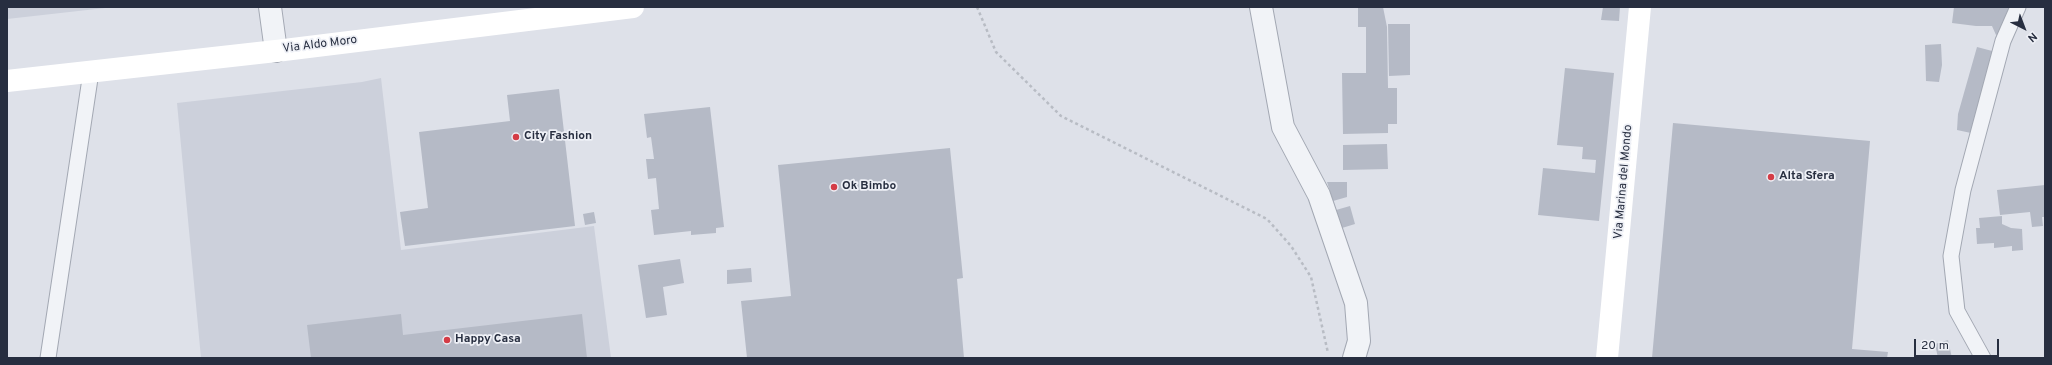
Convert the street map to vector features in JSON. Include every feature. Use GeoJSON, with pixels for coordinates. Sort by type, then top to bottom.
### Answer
{"type":"FeatureCollection","features":[{"type":"Feature","properties":{"kind":"main road","name":"Via Aldo Moro"},"geometry":{"type":"LineString","coordinates":[[7,81],[276,51],[633,7]]}},
{"type":"Feature","properties":{"kind":"main road","name":"Via Marina del Mondo"},"geometry":{"type":"LineString","coordinates":[[1607,358],[1640,7]]}},
{"type":"Feature","properties":{"kind":"street"},"geometry":{"type":"LineString","coordinates":[[270,7],[276,51]]}},
{"type":"Feature","properties":{"kind":"street"},"geometry":{"type":"LineString","coordinates":[[1261,7],[1283,127],[1319,195],[1356,303],[1358,341],[1354,358]]}},
{"type":"Feature","properties":{"kind":"lane"},"geometry":{"type":"LineString","coordinates":[[1983,358],[1957,311],[1951,256],[1962,190],[2003,41],[2018,7]]}},
{"type":"Feature","properties":{"kind":"lane"},"geometry":{"type":"LineString","coordinates":[[48,358],[91,72]]}},
{"type":"Feature","properties":{"kind":"path"},"geometry":{"type":"LineString","coordinates":[[977,7],[996,52],[1061,116],[1267,220],[1291,246],[1311,277],[1325,346],[1330,358]]}},
{"type":"Feature","properties":{"kind":"shaded area"},"geometry":{"type":"Polygon","coordinates":[[[7,7],[114,7],[7,19],[7,7]]]}},
{"type":"Feature","properties":{"kind":"shaded area"},"geometry":{"type":"Polygon","coordinates":[[[381,78],[401,250],[594,226],[611,358],[201,358],[177,103],[362,82],[381,78]]]}},
{"type":"Feature","properties":{"kind":"building"},"geometry":{"type":"Polygon","coordinates":[[[1358,7],[1383,7],[1387,27],[1388,88],[1397,88],[1397,124],[1388,124],[1388,133],[1343,134],[1342,73],[1366,73],[1366,27],[1358,27],[1358,7]]]}},
{"type":"Feature","properties":{"kind":"building"},"geometry":{"type":"Polygon","coordinates":[[[1603,7],[1620,7],[1619,21],[1601,20],[1603,7]]]}},
{"type":"Feature","properties":{"kind":"building"},"geometry":{"type":"Polygon","coordinates":[[[1954,7],[2014,7],[2005,30],[1996,35],[1992,26],[1952,23],[1954,7]]]}},
{"type":"Feature","properties":{"kind":"building"},"geometry":{"type":"Polygon","coordinates":[[[1388,24],[1410,24],[1410,75],[1389,76],[1388,24]]]}},
{"type":"Feature","properties":{"kind":"building"},"geometry":{"type":"Polygon","coordinates":[[[1941,44],[1942,65],[1939,82],[1926,81],[1925,45],[1941,44]]]}},
{"type":"Feature","properties":{"kind":"building"},"geometry":{"type":"Polygon","coordinates":[[[1977,47],[1996,52],[1971,133],[1957,130],[1958,114],[1977,47]]]}},
{"type":"Feature","properties":{"kind":"building"},"geometry":{"type":"Polygon","coordinates":[[[1565,68],[1614,73],[1599,221],[1538,215],[1543,168],[1595,173],[1596,160],[1582,159],[1583,147],[1557,145],[1565,68]]]}},
{"type":"Feature","properties":{"kind":"building"},"geometry":{"type":"Polygon","coordinates":[[[559,89],[575,226],[405,246],[400,212],[428,208],[419,132],[510,121],[507,95],[559,89]]]}},
{"type":"Feature","properties":{"kind":"building"},"geometry":{"type":"Polygon","coordinates":[[[710,107],[724,227],[716,228],[716,233],[691,235],[691,231],[654,235],[651,210],[659,209],[656,178],[648,179],[646,159],[654,159],[651,137],[647,138],[644,114],[710,107]]]}},
{"type":"Feature","properties":{"kind":"building"},"geometry":{"type":"Polygon","coordinates":[[[1673,123],[1870,141],[1852,349],[1888,352],[1887,358],[1652,358],[1673,123]]]}},
{"type":"Feature","properties":{"kind":"building"},"geometry":{"type":"Polygon","coordinates":[[[1387,144],[1388,169],[1343,170],[1343,145],[1387,144]]]}},
{"type":"Feature","properties":{"kind":"building"},"geometry":{"type":"Polygon","coordinates":[[[950,148],[963,278],[957,279],[964,358],[747,358],[741,301],[791,296],[778,165],[950,148]]]}},
{"type":"Feature","properties":{"kind":"building"},"geometry":{"type":"Polygon","coordinates":[[[1327,182],[1347,182],[1347,197],[1333,201],[1327,182]]]}},
{"type":"Feature","properties":{"kind":"building"},"geometry":{"type":"Polygon","coordinates":[[[2045,185],[2045,217],[2042,217],[2043,226],[2032,227],[2030,212],[2000,215],[1997,190],[2045,185]]]}},
{"type":"Feature","properties":{"kind":"building"},"geometry":{"type":"Polygon","coordinates":[[[1350,206],[1355,224],[1342,228],[1336,210],[1350,206]]]}},
{"type":"Feature","properties":{"kind":"building"},"geometry":{"type":"Polygon","coordinates":[[[594,212],[596,223],[585,225],[583,214],[594,212]]]}},
{"type":"Feature","properties":{"kind":"building"},"geometry":{"type":"Polygon","coordinates":[[[2002,216],[2002,224],[2011,228],[2022,229],[2023,250],[2012,251],[2012,246],[1994,248],[1994,243],[1977,244],[1976,228],[1980,228],[1979,218],[2002,216]]]}},
{"type":"Feature","properties":{"kind":"building"},"geometry":{"type":"Polygon","coordinates":[[[680,259],[684,283],[663,287],[667,315],[646,318],[638,265],[680,259]]]}},
{"type":"Feature","properties":{"kind":"building"},"geometry":{"type":"Polygon","coordinates":[[[751,268],[752,282],[727,284],[727,270],[751,268]]]}},
{"type":"Feature","properties":{"kind":"building","name":"Happy Casa"},"geometry":{"type":"Polygon","coordinates":[[[401,314],[403,335],[582,314],[587,358],[311,358],[307,325],[401,314]]]}},
{"type":"Feature","properties":{"kind":"building"},"geometry":{"type":"Polygon","coordinates":[[[1948,340],[1952,358],[1938,358],[1935,344],[1948,340]]]}},
{"type":"Feature","properties":{"kind":"place","name":"City Fashion"},"geometry":{"type":"Point","coordinates":[516,137]}},
{"type":"Feature","properties":{"kind":"place","name":"Alta Sfera"},"geometry":{"type":"Point","coordinates":[1771,177]}},
{"type":"Feature","properties":{"kind":"place","name":"Ok Bimbo"},"geometry":{"type":"Point","coordinates":[834,187]}},
{"type":"Feature","properties":{"kind":"place","name":"Happy Casa"},"geometry":{"type":"Point","coordinates":[447,340]}}]}
